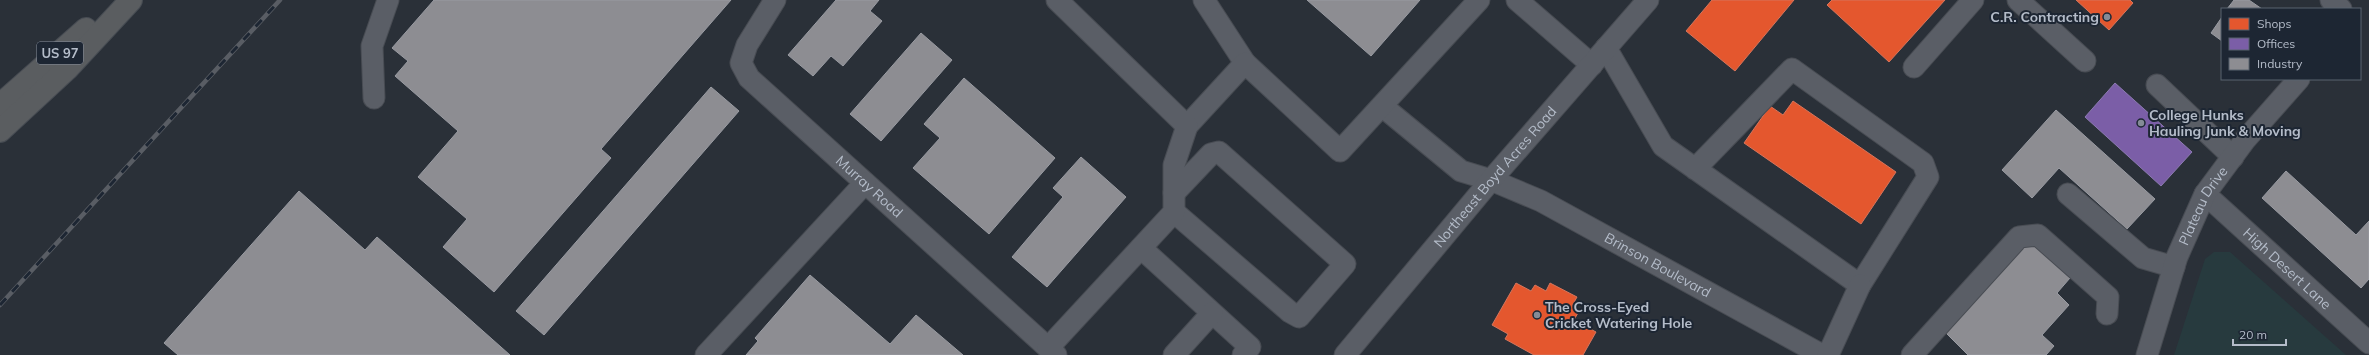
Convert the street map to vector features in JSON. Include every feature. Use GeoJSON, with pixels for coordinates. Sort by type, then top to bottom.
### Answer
{"type":"FeatureCollection","features":[{"type":"Feature","properties":{"kind":"highway","name":"US 97"},"geometry":{"type":"LineString","coordinates":[[0,105],[118,0]]}},
{"type":"Feature","properties":{"kind":"highway"},"geometry":{"type":"LineString","coordinates":[[0,131],[67,69],[131,0]]}},
{"type":"Feature","properties":{"kind":"street"},"geometry":{"type":"LineString","coordinates":[[374,98],[372,46],[388,0]]}},
{"type":"Feature","properties":{"kind":"street","name":"Murray Road"},"geometry":{"type":"LineString","coordinates":[[775,0],[747,45],[741,63],[749,78],[1052,351]]}},
{"type":"Feature","properties":{"kind":"street"},"geometry":{"type":"LineString","coordinates":[[1057,0],[1187,126]]}},
{"type":"Feature","properties":{"kind":"street"},"geometry":{"type":"LineString","coordinates":[[1204,0],[1245,63],[1340,151],[1479,0]]}},
{"type":"Feature","properties":{"kind":"street"},"geometry":{"type":"LineString","coordinates":[[1516,0],[1592,65]]}},
{"type":"Feature","properties":{"kind":"street","name":"Northeast Boyd Acres Road"},"geometry":{"type":"LineString","coordinates":[[1345,355],[1491,180],[1648,0]]}},
{"type":"Feature","properties":{"kind":"street"},"geometry":{"type":"LineString","coordinates":[[1914,67],[1973,0]]}},
{"type":"Feature","properties":{"kind":"street"},"geometry":{"type":"LineString","coordinates":[[2018,0],[2085,61]]}},
{"type":"Feature","properties":{"kind":"street"},"geometry":{"type":"LineString","coordinates":[[2331,0],[2340,8]]}},
{"type":"Feature","properties":{"kind":"street"},"geometry":{"type":"LineString","coordinates":[[1606,48],[1663,146],[1860,285]]}},
{"type":"Feature","properties":{"kind":"street"},"geometry":{"type":"LineString","coordinates":[[1052,351],[1141,248],[1174,203],[1211,154],[1219,152],[1345,264],[1299,317],[1290,312],[1174,203],[1174,165],[1187,126],[1245,63]]}},
{"type":"Feature","properties":{"kind":"street"},"geometry":{"type":"LineString","coordinates":[[1695,169],[1792,69],[1923,163],[1928,177],[1860,285],[1828,355]]}},
{"type":"Feature","properties":{"kind":"street","name":"Plateau Drive"},"geometry":{"type":"LineString","coordinates":[[2147,355],[2174,267],[2205,194],[2233,157],[2298,80]]}},
{"type":"Feature","properties":{"kind":"street"},"geometry":{"type":"LineString","coordinates":[[2157,85],[2233,157]]}},
{"type":"Feature","properties":{"kind":"street","name":"Brinson Boulevard"},"geometry":{"type":"LineString","coordinates":[[1382,106],[1461,171],[1491,180],[1541,201],[1822,355]]}},
{"type":"Feature","properties":{"kind":"street"},"geometry":{"type":"LineString","coordinates":[[706,355],[865,183]]}},
{"type":"Feature","properties":{"kind":"street"},"geometry":{"type":"LineString","coordinates":[[2068,194],[2143,258],[2174,267]]}},
{"type":"Feature","properties":{"kind":"street","name":"High Desert Lane"},"geometry":{"type":"LineString","coordinates":[[2205,194],[2369,343]]}},
{"type":"Feature","properties":{"kind":"street"},"geometry":{"type":"LineString","coordinates":[[1912,355],[2019,237],[2038,235],[2108,297],[2107,314]]}},
{"type":"Feature","properties":{"kind":"street"},"geometry":{"type":"LineString","coordinates":[[1141,248],[1250,347],[1243,355]]}},
{"type":"Feature","properties":{"kind":"street"},"geometry":{"type":"LineString","coordinates":[[1174,355],[1212,313]]}},
{"type":"Feature","properties":{"kind":"green space"},"geometry":{"type":"Polygon","coordinates":[[[2214,252],[2230,252],[2346,355],[2174,355],[2205,259],[2214,252]]]}},
{"type":"Feature","properties":{"kind":"building: Shops"},"geometry":{"type":"Polygon","coordinates":[[[1712,0],[1794,0],[1735,71],[1686,31],[1712,0]]]}},
{"type":"Feature","properties":{"kind":"building: Shops"},"geometry":{"type":"Polygon","coordinates":[[[1832,0],[1945,0],[1889,62],[1827,5],[1832,0]]]}},
{"type":"Feature","properties":{"kind":"building: Shops","name":"C.R. Contracting"},"geometry":{"type":"Polygon","coordinates":[[[2076,0],[2130,0],[2133,3],[2109,30],[2076,0]]]}},
{"type":"Feature","properties":{"kind":"building: Shops"},"geometry":{"type":"Polygon","coordinates":[[[1793,101],[1896,172],[1861,224],[1744,143],[1770,106],[1783,115],[1793,101]]]}},
{"type":"Feature","properties":{"kind":"building: Shops","name":"The Cross-Eyed Cricket Watering Hole"},"geometry":{"type":"Polygon","coordinates":[[[1516,283],[1531,291],[1535,285],[1546,291],[1550,283],[1577,297],[1572,306],[1579,311],[1574,320],[1596,332],[1583,355],[1534,355],[1505,339],[1508,334],[1492,325],[1516,283]]]}},
{"type":"Feature","properties":{"kind":"building: Offices"},"geometry":{"type":"Polygon","coordinates":[[[2115,83],[2192,152],[2161,186],[2085,117],[2115,83]]]}},
{"type":"Feature","properties":{"kind":"building: Industry"},"geometry":{"type":"Polygon","coordinates":[[[434,0],[731,0],[601,149],[611,158],[494,292],[443,247],[467,219],[418,177],[458,131],[395,76],[408,61],[392,48],[434,0]]]}},
{"type":"Feature","properties":{"kind":"building: Industry"},"geometry":{"type":"Polygon","coordinates":[[[836,0],[879,0],[870,11],[882,21],[843,66],[831,56],[813,76],[788,55],[836,0]]]}},
{"type":"Feature","properties":{"kind":"building: Industry"},"geometry":{"type":"Polygon","coordinates":[[[1307,0],[1420,0],[1371,56],[1307,0]]]}},
{"type":"Feature","properties":{"kind":"building: Industry"},"geometry":{"type":"Polygon","coordinates":[[[2234,0],[2249,0],[2261,8],[2228,8],[2234,0]]]}},
{"type":"Feature","properties":{"kind":"building: Industry"},"geometry":{"type":"Polygon","coordinates":[[[2221,18],[2221,40],[2211,33],[2221,18]]]}},
{"type":"Feature","properties":{"kind":"building: Industry"},"geometry":{"type":"Polygon","coordinates":[[[921,33],[952,60],[881,141],[850,114],[921,33]]]}},
{"type":"Feature","properties":{"kind":"building: Industry"},"geometry":{"type":"Polygon","coordinates":[[[964,78],[1055,158],[989,234],[913,168],[940,138],[924,124],[964,78]]]}},
{"type":"Feature","properties":{"kind":"building: Industry"},"geometry":{"type":"Polygon","coordinates":[[[711,87],[739,111],[544,335],[516,311],[711,87]]]}},
{"type":"Feature","properties":{"kind":"building: Industry"},"geometry":{"type":"Polygon","coordinates":[[[2056,110],[2155,199],[2127,229],[2059,168],[2032,198],[2002,170],[2056,110]]]}},
{"type":"Feature","properties":{"kind":"building: Industry"},"geometry":{"type":"Polygon","coordinates":[[[1081,157],[1126,197],[1047,287],[1012,257],[1063,197],[1053,188],[1081,157]]]}},
{"type":"Feature","properties":{"kind":"building: Industry"},"geometry":{"type":"Polygon","coordinates":[[[2286,171],[2356,235],[2369,221],[2369,279],[2361,288],[2262,198],[2286,171]]]}},
{"type":"Feature","properties":{"kind":"building: Industry"},"geometry":{"type":"Polygon","coordinates":[[[299,191],[365,250],[377,237],[510,355],[178,355],[164,343],[299,191]]]}},
{"type":"Feature","properties":{"kind":"building: Industry"},"geometry":{"type":"Polygon","coordinates":[[[2025,238],[2070,278],[2057,293],[2069,305],[2042,335],[2054,346],[2046,355],[1968,355],[1942,329],[2025,238]]]}},
{"type":"Feature","properties":{"kind":"building: Industry"},"geometry":{"type":"Polygon","coordinates":[[[810,275],[890,344],[916,315],[963,355],[746,355],[758,341],[755,338],[810,275]]]}},
{"type":"Feature","properties":{"kind":"railway"},"geometry":{"type":"LineString","coordinates":[[0,305],[280,0]]}},
{"type":"Feature","properties":{"kind":"place","name":"C.R. Contracting"},"geometry":{"type":"Point","coordinates":[2107,17]}},
{"type":"Feature","properties":{"kind":"place","name":"College Hunks Hauling Junk & Moving"},"geometry":{"type":"Point","coordinates":[2141,123]}},
{"type":"Feature","properties":{"kind":"place","name":"The Cross-Eyed Cricket Watering Hole"},"geometry":{"type":"Point","coordinates":[1537,315]}}]}
